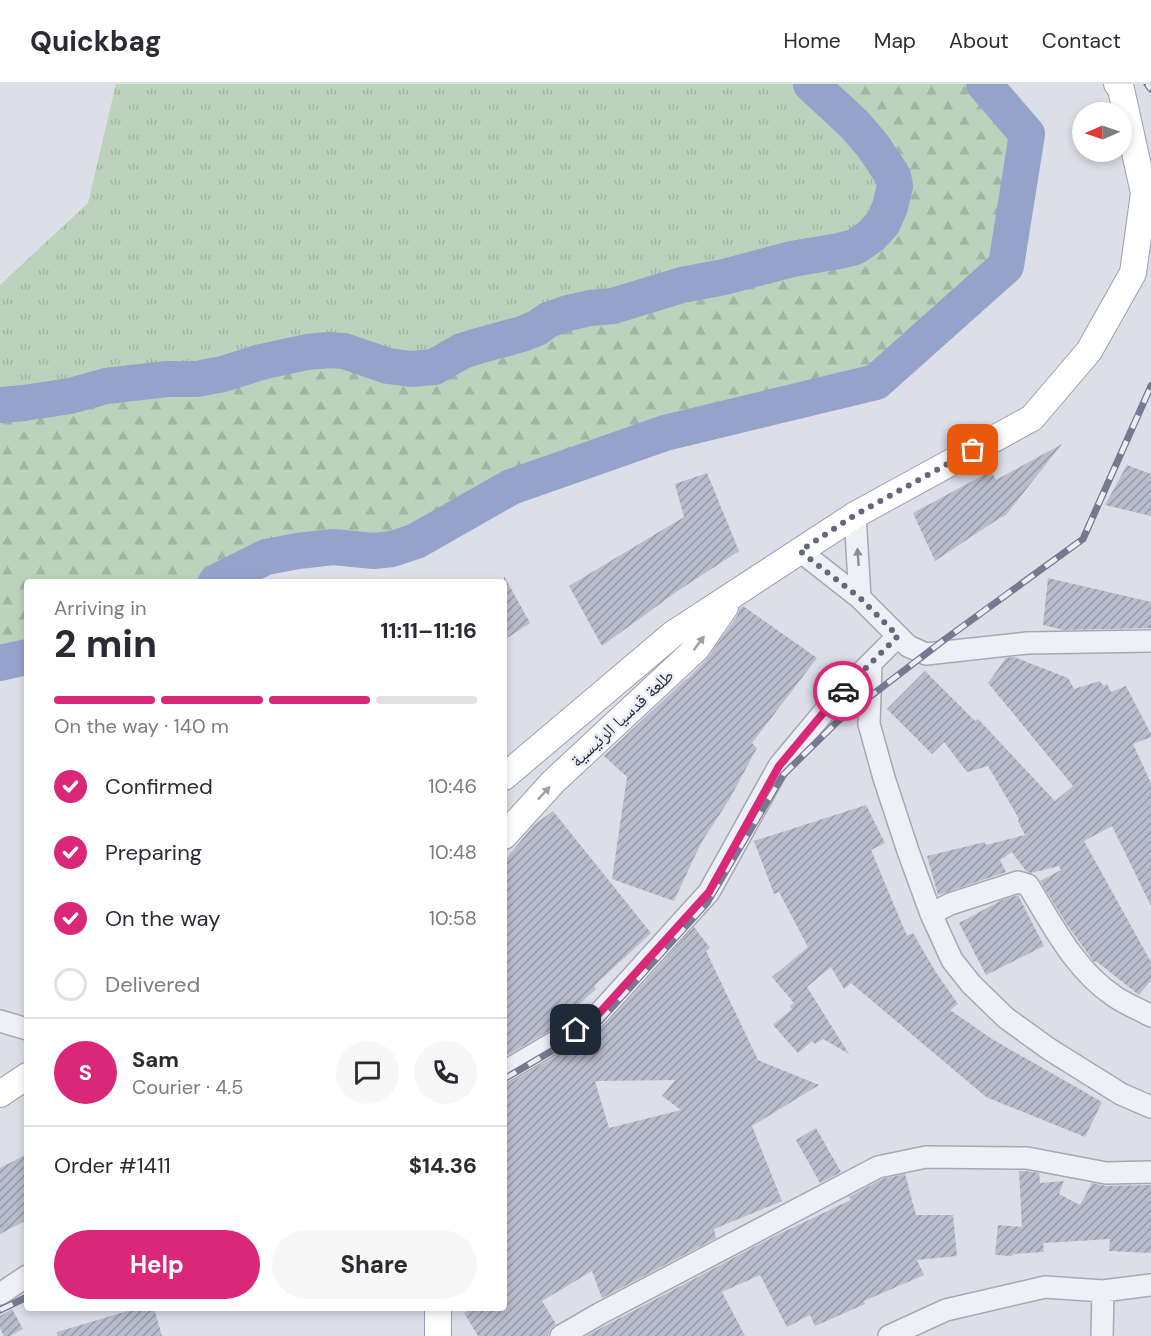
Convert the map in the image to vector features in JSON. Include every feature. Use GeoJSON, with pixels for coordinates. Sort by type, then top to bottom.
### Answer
{"type":"FeatureCollection","features":[{"type":"Feature","properties":{"kind":"main road"},"geometry":{"type":"LineString","coordinates":[[507,774],[673,634],[855,515],[1032,418],[1089,351],[1133,273],[1144,193],[1121,89],[1117,84]]}},
{"type":"Feature","properties":{"kind":"main road","name":"طلعة قدسيا الرئيسية"},"geometry":{"type":"LineString","coordinates":[[507,833],[554,782],[696,649],[734,594]]}},
{"type":"Feature","properties":{"kind":"main road"},"geometry":{"type":"LineString","coordinates":[[0,1094],[24,1078]]}},
{"type":"Feature","properties":{"kind":"main road"},"geometry":{"type":"LineString","coordinates":[[438,1311],[438,1336]]}},
{"type":"Feature","properties":{"kind":"street"},"geometry":{"type":"LineString","coordinates":[[855,515],[860,598]]}},
{"type":"Feature","properties":{"kind":"street"},"geometry":{"type":"LineString","coordinates":[[800,551],[860,598],[908,646],[926,654],[1027,643],[1151,641]]}},
{"type":"Feature","properties":{"kind":"street"},"geometry":{"type":"LineString","coordinates":[[507,1070],[594,1019],[709,892],[779,766],[834,700],[898,636]]}},
{"type":"Feature","properties":{"kind":"street"},"geometry":{"type":"LineString","coordinates":[[871,665],[869,724],[884,778],[931,914],[952,960],[970,984],[1006,1018],[1049,1049],[1121,1094],[1151,1107]]}},
{"type":"Feature","properties":{"kind":"street"},"geometry":{"type":"LineString","coordinates":[[931,914],[950,904],[1018,882],[1028,885],[1072,955],[1093,978],[1114,996],[1151,1016]]}},
{"type":"Feature","properties":{"kind":"street"},"geometry":{"type":"LineString","coordinates":[[0,1021],[24,1028]]}},
{"type":"Feature","properties":{"kind":"street"},"geometry":{"type":"LineString","coordinates":[[561,1336],[878,1167],[926,1157],[1027,1158],[1106,1173],[1151,1172]]}},
{"type":"Feature","properties":{"kind":"street"},"geometry":{"type":"LineString","coordinates":[[0,1294],[24,1278]]}},
{"type":"Feature","properties":{"kind":"street"},"geometry":{"type":"LineString","coordinates":[[889,1336],[946,1310],[1045,1287],[1103,1291],[1151,1284]]}},
{"type":"Feature","properties":{"kind":"street"},"geometry":{"type":"LineString","coordinates":[[1102,1336],[1103,1291]]}},
{"type":"Feature","properties":{"kind":"green space"},"geometry":{"type":"Polygon","coordinates":[[[116,84],[810,84],[873,146],[895,186],[883,223],[855,247],[568,313],[548,320],[537,328],[522,334],[478,346],[412,369],[344,351],[106,386],[0,396],[0,285],[88,203],[116,84]]]}},
{"type":"Feature","properties":{"kind":"green space"},"geometry":{"type":"Polygon","coordinates":[[[806,84],[988,84],[1027,134],[1006,266],[876,382],[649,438],[511,487],[392,549],[333,547],[266,557],[218,579],[24,579],[24,658],[0,660],[0,403],[106,386],[222,374],[329,350],[412,369],[470,348],[682,285],[855,247],[890,207],[886,165],[806,84]]]}},
{"type":"Feature","properties":{"kind":"building"},"geometry":{"type":"Polygon","coordinates":[[[1062,444],[1006,515],[935,561],[913,513],[991,471],[996,480],[1062,444]]]}},
{"type":"Feature","properties":{"kind":"building"},"geometry":{"type":"Polygon","coordinates":[[[1127,465],[1151,474],[1151,516],[1105,505],[1127,465]]]}},
{"type":"Feature","properties":{"kind":"building"},"geometry":{"type":"Polygon","coordinates":[[[707,473],[739,551],[679,590],[602,646],[569,586],[684,517],[675,484],[707,473]]]}},
{"type":"Feature","properties":{"kind":"building"},"geometry":{"type":"Polygon","coordinates":[[[1048,578],[1151,602],[1151,628],[1064,630],[1043,625],[1048,578]]]}},
{"type":"Feature","properties":{"kind":"building"},"geometry":{"type":"Polygon","coordinates":[[[507,581],[530,623],[507,638],[507,581]]]}},
{"type":"Feature","properties":{"kind":"building"},"geometry":{"type":"Polygon","coordinates":[[[743,606],[817,658],[752,743],[757,748],[729,800],[701,843],[674,901],[612,879],[627,777],[604,756],[706,660],[743,606]]]}},
{"type":"Feature","properties":{"kind":"building"},"geometry":{"type":"Polygon","coordinates":[[[1014,657],[1068,678],[1074,689],[1100,681],[1103,686],[1107,684],[1111,692],[1126,686],[1151,734],[1151,737],[1133,744],[1151,783],[1151,906],[1112,826],[1084,841],[1151,962],[1151,980],[1139,995],[1096,961],[1094,962],[1066,923],[1040,881],[1061,870],[1059,866],[1031,873],[1026,871],[1012,852],[1000,860],[1006,872],[938,895],[927,856],[1025,835],[1019,819],[988,766],[967,772],[944,742],[932,754],[887,709],[925,671],[975,721],[978,719],[1055,801],[1073,786],[988,683],[1006,658],[1014,657]]]}},
{"type":"Feature","properties":{"kind":"building"},"geometry":{"type":"Polygon","coordinates":[[[866,805],[885,843],[871,850],[907,936],[913,933],[958,1004],[950,1010],[992,1039],[1102,1102],[1085,1137],[986,1097],[851,983],[844,989],[831,967],[807,987],[849,1054],[823,1039],[815,1044],[812,1041],[798,1053],[773,1025],[792,1009],[790,1006],[794,1003],[772,977],[808,947],[779,892],[774,894],[754,841],[866,805]]]}},
{"type":"Feature","properties":{"kind":"building"},"geometry":{"type":"Polygon","coordinates":[[[553,811],[651,933],[594,986],[596,989],[549,1031],[507,1055],[507,857],[534,825],[553,811]]]}},
{"type":"Feature","properties":{"kind":"building"},"geometry":{"type":"Polygon","coordinates":[[[1018,895],[1044,946],[986,975],[959,923],[1002,900],[1018,895]]]}},
{"type":"Feature","properties":{"kind":"building"},"geometry":{"type":"Polygon","coordinates":[[[694,927],[710,948],[706,951],[758,1060],[819,1085],[752,1126],[782,1201],[714,1229],[716,1238],[602,1298],[592,1271],[542,1301],[556,1324],[550,1329],[548,1336],[478,1336],[464,1313],[468,1311],[507,1311],[507,1084],[603,1028],[694,927]],[[675,1080],[595,1081],[609,1128],[681,1110],[662,1096],[675,1080]]]}},
{"type":"Feature","properties":{"kind":"building"},"geometry":{"type":"Polygon","coordinates":[[[816,1128],[841,1172],[820,1183],[796,1140],[816,1128]]]}},
{"type":"Feature","properties":{"kind":"building"},"geometry":{"type":"Polygon","coordinates":[[[24,1156],[24,1222],[0,1234],[0,1168],[24,1156]]]}},
{"type":"Feature","properties":{"kind":"building"},"geometry":{"type":"Polygon","coordinates":[[[1019,1171],[1039,1173],[1040,1183],[1064,1181],[1059,1194],[1080,1205],[1092,1183],[1106,1186],[1151,1185],[1151,1253],[1109,1251],[1110,1239],[1043,1243],[1044,1252],[1013,1254],[1012,1256],[995,1255],[998,1225],[1022,1227],[1019,1171]]]}},
{"type":"Feature","properties":{"kind":"building"},"geometry":{"type":"Polygon","coordinates":[[[905,1174],[916,1215],[953,1215],[957,1256],[917,1260],[924,1275],[864,1301],[865,1304],[815,1326],[810,1315],[787,1327],[760,1275],[722,1292],[745,1336],[586,1336],[775,1236],[851,1200],[849,1197],[882,1179],[905,1174]]]}},
{"type":"Feature","properties":{"kind":"building"},"geometry":{"type":"Polygon","coordinates":[[[12,1309],[23,1329],[10,1336],[4,1336],[0,1328],[0,1316],[12,1309]]]}},
{"type":"Feature","properties":{"kind":"building"},"geometry":{"type":"Polygon","coordinates":[[[128,1311],[155,1311],[162,1336],[57,1336],[57,1332],[128,1311]]]}},
{"type":"Feature","properties":{"kind":"waterway"},"geometry":{"type":"LineString","coordinates":[[0,405],[70,396],[106,386],[167,379],[197,379],[223,374],[261,362],[307,352],[329,350],[344,351],[388,366],[412,369],[434,367],[462,351],[522,334],[537,328],[548,320],[568,313],[613,306],[682,285],[855,247],[871,236],[883,223],[895,186],[893,176],[873,146],[855,125],[811,84]]}},
{"type":"Feature","properties":{"kind":"waterway"},"geometry":{"type":"LineString","coordinates":[[222,579],[266,557],[298,551],[333,547],[374,551],[392,549],[416,541],[511,487],[665,433],[876,382],[1006,266],[1027,134],[984,84]]}},
{"type":"Feature","properties":{"kind":"waterway"},"geometry":{"type":"LineString","coordinates":[[0,663],[24,658]]}},
{"type":"Feature","properties":{"kind":"railway"},"geometry":{"type":"LineString","coordinates":[[1147,84],[1151,89]]}},
{"type":"Feature","properties":{"kind":"railway"},"geometry":{"type":"LineString","coordinates":[[507,1077],[596,1025],[707,903],[783,775],[838,721],[944,640],[1083,539],[1151,386]]}},
{"type":"Feature","properties":{"kind":"railway"},"geometry":{"type":"LineString","coordinates":[[0,1310],[24,1298]]}},
{"type":"Feature","properties":{"kind":"way so far"},"geometry":{"type":"LineString","coordinates":[[843,691],[898,636],[860,598],[800,551],[855,515],[973,450]]}},
{"type":"Feature","properties":{"kind":"route"},"geometry":{"type":"LineString","coordinates":[[576,1030],[594,1019],[709,892],[779,766],[843,691]]}}]}
